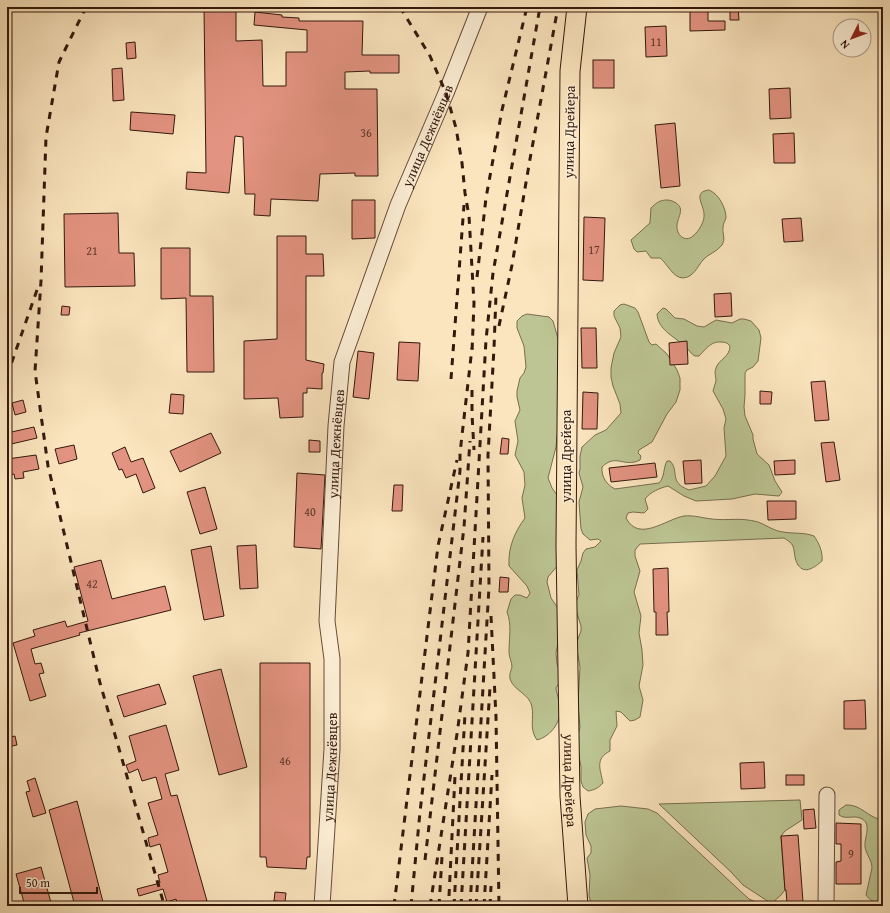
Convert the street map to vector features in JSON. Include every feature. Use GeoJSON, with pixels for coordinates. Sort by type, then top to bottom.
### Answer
{"type":"FeatureCollection","features":[{"type":"Feature","properties":{"kind":"main road","name":"улица Дрейера"},"geometry":{"type":"LineString","coordinates":[[577,7],[570,71],[566,546],[570,796],[578,906]]}},
{"type":"Feature","properties":{"kind":"street","name":"улица Дежнёвцев"},"geometry":{"type":"LineString","coordinates":[[322,906],[332,749],[332,659],[327,621],[336,426],[342,362],[398,205],[446,93],[480,7]]}},
{"type":"Feature","properties":{"kind":"street"},"geometry":{"type":"LineString","coordinates":[[826,906],[827,795]]}},
{"type":"Feature","properties":{"kind":"green space"},"geometry":{"type":"Polygon","coordinates":[[[709,190],[719,198],[725,210],[726,218],[723,226],[724,240],[720,247],[703,260],[693,274],[683,278],[676,276],[660,258],[651,258],[646,251],[637,252],[634,249],[631,240],[650,223],[651,208],[656,203],[662,201],[673,201],[679,205],[681,210],[677,225],[678,232],[682,237],[687,239],[693,236],[704,220],[704,210],[700,199],[701,193],[709,190]]]}},
{"type":"Feature","properties":{"kind":"green space"},"geometry":{"type":"Polygon","coordinates":[[[624,304],[635,308],[638,312],[649,342],[652,345],[656,344],[667,354],[680,378],[680,390],[676,402],[667,414],[652,442],[639,450],[638,453],[641,456],[640,460],[634,462],[612,461],[602,467],[602,474],[607,483],[615,489],[659,483],[667,461],[670,461],[673,465],[676,480],[679,484],[689,490],[706,486],[715,476],[726,456],[724,428],[726,419],[723,409],[713,391],[716,381],[715,373],[717,365],[728,353],[730,346],[727,343],[722,342],[714,343],[699,356],[695,356],[668,333],[660,324],[657,314],[663,308],[675,318],[684,319],[697,326],[704,327],[716,320],[732,323],[740,319],[744,319],[751,321],[759,330],[761,338],[758,361],[745,373],[745,416],[753,435],[757,454],[769,465],[775,481],[782,492],[779,496],[755,494],[732,499],[696,501],[684,496],[668,486],[655,491],[645,499],[648,509],[644,513],[628,513],[626,518],[631,525],[638,529],[653,528],[684,516],[695,516],[708,519],[740,519],[758,522],[773,529],[787,533],[814,536],[818,542],[822,554],[822,561],[816,566],[807,570],[801,568],[796,560],[793,546],[784,538],[640,544],[635,550],[635,556],[640,571],[634,592],[641,616],[639,633],[643,665],[639,686],[643,700],[640,717],[630,721],[621,712],[616,711],[617,726],[610,740],[610,751],[602,757],[600,761],[603,783],[593,790],[588,791],[583,787],[581,781],[581,767],[578,750],[578,735],[580,727],[578,704],[580,667],[576,644],[581,631],[581,626],[575,603],[579,595],[577,570],[583,553],[586,549],[595,547],[601,541],[598,539],[590,540],[583,534],[581,529],[579,502],[583,487],[579,473],[580,456],[582,447],[595,435],[606,430],[621,413],[620,404],[611,377],[611,368],[614,353],[621,337],[620,328],[614,316],[614,311],[620,305],[624,304]]]}},
{"type":"Feature","properties":{"kind":"green space"},"geometry":{"type":"Polygon","coordinates":[[[527,314],[549,317],[553,321],[559,342],[559,431],[548,478],[552,488],[562,502],[558,565],[548,577],[547,582],[551,598],[560,611],[560,632],[556,653],[559,669],[559,683],[556,688],[560,713],[558,722],[553,730],[546,736],[537,740],[532,728],[531,703],[515,687],[510,679],[512,663],[509,654],[510,627],[507,612],[511,599],[515,595],[520,595],[527,598],[530,593],[527,586],[509,566],[512,541],[525,518],[522,498],[525,485],[524,472],[515,455],[518,441],[515,421],[520,410],[517,391],[520,378],[526,367],[524,346],[517,328],[517,321],[522,316],[527,314]]]}},
{"type":"Feature","properties":{"kind":"green space"},"geometry":{"type":"Polygon","coordinates":[[[800,800],[802,820],[785,831],[781,836],[785,890],[773,902],[769,902],[743,885],[659,804],[800,800]]]}},
{"type":"Feature","properties":{"kind":"green space"},"geometry":{"type":"Polygon","coordinates":[[[846,805],[856,807],[873,817],[883,820],[883,900],[878,902],[873,902],[866,895],[872,868],[865,847],[867,831],[866,823],[860,818],[844,817],[839,815],[839,810],[846,805]]]}},
{"type":"Feature","properties":{"kind":"green space"},"geometry":{"type":"Polygon","coordinates":[[[621,806],[648,809],[657,813],[749,899],[766,906],[592,906],[589,896],[590,875],[587,858],[591,853],[591,846],[586,835],[585,822],[588,814],[595,809],[621,806]]]}},
{"type":"Feature","properties":{"kind":"building"},"geometry":{"type":"Polygon","coordinates":[[[204,7],[236,7],[236,41],[262,40],[263,86],[286,86],[286,52],[307,52],[307,30],[254,25],[255,12],[282,15],[282,17],[299,18],[299,21],[363,21],[362,55],[399,55],[399,73],[370,73],[370,71],[345,72],[345,89],[377,89],[378,176],[355,176],[355,173],[320,174],[318,201],[271,199],[270,216],[254,215],[255,194],[245,194],[243,137],[235,136],[229,193],[186,189],[187,172],[206,173],[204,7]]]}},
{"type":"Feature","properties":{"kind":"building"},"geometry":{"type":"Polygon","coordinates":[[[690,7],[708,7],[708,21],[725,21],[725,30],[690,31],[690,7]]]}},
{"type":"Feature","properties":{"kind":"building"},"geometry":{"type":"Polygon","coordinates":[[[738,7],[739,20],[730,20],[730,8],[738,7]]]}},
{"type":"Feature","properties":{"kind":"building"},"geometry":{"type":"Polygon","coordinates":[[[666,26],[667,56],[646,57],[645,27],[666,26]]]}},
{"type":"Feature","properties":{"kind":"building"},"geometry":{"type":"Polygon","coordinates":[[[135,42],[136,58],[127,59],[126,43],[135,42]]]}},
{"type":"Feature","properties":{"kind":"building"},"geometry":{"type":"Polygon","coordinates":[[[593,60],[614,60],[614,88],[593,88],[593,60]]]}},
{"type":"Feature","properties":{"kind":"building"},"geometry":{"type":"Polygon","coordinates":[[[122,68],[124,100],[113,101],[112,69],[122,68]]]}},
{"type":"Feature","properties":{"kind":"building"},"geometry":{"type":"Polygon","coordinates":[[[790,88],[791,118],[770,119],[769,89],[790,88]]]}},
{"type":"Feature","properties":{"kind":"building"},"geometry":{"type":"Polygon","coordinates":[[[131,112],[175,115],[173,134],[130,130],[131,112]]]}},
{"type":"Feature","properties":{"kind":"building"},"geometry":{"type":"Polygon","coordinates":[[[675,123],[680,186],[661,188],[655,125],[675,123]]]}},
{"type":"Feature","properties":{"kind":"building"},"geometry":{"type":"Polygon","coordinates":[[[794,133],[795,163],[774,163],[773,134],[794,133]]]}},
{"type":"Feature","properties":{"kind":"building"},"geometry":{"type":"Polygon","coordinates":[[[352,200],[375,200],[375,238],[352,239],[352,200]]]}},
{"type":"Feature","properties":{"kind":"building"},"geometry":{"type":"Polygon","coordinates":[[[118,213],[119,253],[134,253],[135,286],[65,287],[64,214],[118,213]]]}},
{"type":"Feature","properties":{"kind":"building"},"geometry":{"type":"Polygon","coordinates":[[[584,217],[605,218],[603,281],[583,280],[584,217]]]}},
{"type":"Feature","properties":{"kind":"building"},"geometry":{"type":"Polygon","coordinates":[[[801,218],[803,241],[784,242],[782,219],[801,218]]]}},
{"type":"Feature","properties":{"kind":"building"},"geometry":{"type":"Polygon","coordinates":[[[277,236],[306,236],[306,254],[323,254],[324,276],[306,276],[306,360],[324,364],[322,373],[322,389],[307,388],[307,393],[303,393],[303,417],[280,418],[278,398],[244,399],[244,341],[277,339],[277,236]]]}},
{"type":"Feature","properties":{"kind":"building"},"geometry":{"type":"Polygon","coordinates":[[[161,248],[190,248],[190,296],[213,296],[214,372],[187,372],[186,298],[161,299],[161,248]]]}},
{"type":"Feature","properties":{"kind":"building"},"geometry":{"type":"Polygon","coordinates":[[[731,293],[732,316],[715,317],[714,294],[731,293]]]}},
{"type":"Feature","properties":{"kind":"building"},"geometry":{"type":"Polygon","coordinates":[[[62,306],[70,307],[69,315],[61,315],[62,306]]]}},
{"type":"Feature","properties":{"kind":"building"},"geometry":{"type":"Polygon","coordinates":[[[581,328],[596,328],[597,368],[582,368],[581,328]]]}},
{"type":"Feature","properties":{"kind":"building"},"geometry":{"type":"Polygon","coordinates":[[[687,341],[688,364],[670,365],[669,343],[687,341]]]}},
{"type":"Feature","properties":{"kind":"building"},"geometry":{"type":"Polygon","coordinates":[[[399,342],[420,343],[418,381],[397,380],[399,342]]]}},
{"type":"Feature","properties":{"kind":"building"},"geometry":{"type":"Polygon","coordinates":[[[358,351],[374,353],[369,399],[353,397],[358,351]]]}},
{"type":"Feature","properties":{"kind":"building"},"geometry":{"type":"Polygon","coordinates":[[[825,381],[829,420],[815,421],[811,382],[825,381]]]}},
{"type":"Feature","properties":{"kind":"building"},"geometry":{"type":"Polygon","coordinates":[[[760,391],[772,392],[771,404],[760,404],[760,391]]]}},
{"type":"Feature","properties":{"kind":"building"},"geometry":{"type":"Polygon","coordinates":[[[583,392],[598,393],[597,429],[582,429],[583,392]]]}},
{"type":"Feature","properties":{"kind":"building"},"geometry":{"type":"Polygon","coordinates":[[[171,394],[184,395],[183,414],[169,413],[171,394]]]}},
{"type":"Feature","properties":{"kind":"building"},"geometry":{"type":"Polygon","coordinates":[[[23,400],[26,412],[15,415],[12,403],[23,400]]]}},
{"type":"Feature","properties":{"kind":"building"},"geometry":{"type":"Polygon","coordinates":[[[34,427],[37,438],[7,445],[7,433],[34,427]]]}},
{"type":"Feature","properties":{"kind":"building"},"geometry":{"type":"Polygon","coordinates":[[[211,433],[221,453],[180,472],[170,451],[211,433]]]}},
{"type":"Feature","properties":{"kind":"building"},"geometry":{"type":"Polygon","coordinates":[[[502,438],[509,439],[508,454],[500,454],[502,438]]]}},
{"type":"Feature","properties":{"kind":"building"},"geometry":{"type":"Polygon","coordinates":[[[309,440],[320,441],[320,452],[309,452],[309,440]]]}},
{"type":"Feature","properties":{"kind":"building"},"geometry":{"type":"Polygon","coordinates":[[[834,442],[840,480],[826,482],[821,443],[834,442]]]}},
{"type":"Feature","properties":{"kind":"building"},"geometry":{"type":"Polygon","coordinates":[[[74,445],[77,459],[59,464],[55,449],[74,445]]]}},
{"type":"Feature","properties":{"kind":"building"},"geometry":{"type":"Polygon","coordinates":[[[125,447],[131,462],[143,458],[155,488],[143,493],[136,474],[126,478],[122,469],[119,470],[112,453],[125,447]]]}},
{"type":"Feature","properties":{"kind":"building"},"geometry":{"type":"Polygon","coordinates":[[[36,455],[39,469],[23,472],[24,478],[15,479],[14,474],[7,475],[7,459],[36,455]]]}},
{"type":"Feature","properties":{"kind":"building"},"geometry":{"type":"Polygon","coordinates":[[[701,460],[702,483],[685,484],[683,461],[701,460]]]}},
{"type":"Feature","properties":{"kind":"building"},"geometry":{"type":"Polygon","coordinates":[[[795,460],[795,474],[775,475],[774,461],[795,460]]]}},
{"type":"Feature","properties":{"kind":"building"},"geometry":{"type":"Polygon","coordinates":[[[655,463],[657,477],[611,482],[609,468],[655,463]]]}},
{"type":"Feature","properties":{"kind":"building"},"geometry":{"type":"Polygon","coordinates":[[[297,473],[325,475],[321,549],[294,547],[297,473]]]}},
{"type":"Feature","properties":{"kind":"building"},"geometry":{"type":"Polygon","coordinates":[[[394,485],[403,485],[402,511],[392,511],[394,485]]]}},
{"type":"Feature","properties":{"kind":"building"},"geometry":{"type":"Polygon","coordinates":[[[205,487],[217,529],[200,534],[187,492],[205,487]]]}},
{"type":"Feature","properties":{"kind":"building"},"geometry":{"type":"Polygon","coordinates":[[[767,501],[796,501],[796,519],[768,520],[767,501]]]}},
{"type":"Feature","properties":{"kind":"building"},"geometry":{"type":"Polygon","coordinates":[[[256,545],[258,588],[240,589],[237,546],[256,545]]]}},
{"type":"Feature","properties":{"kind":"building"},"geometry":{"type":"Polygon","coordinates":[[[211,546],[224,616],[204,620],[191,550],[211,546]]]}},
{"type":"Feature","properties":{"kind":"building"},"geometry":{"type":"Polygon","coordinates":[[[101,560],[112,599],[165,586],[171,610],[79,633],[80,635],[31,649],[35,664],[41,663],[44,673],[39,674],[46,696],[30,701],[13,643],[35,636],[33,630],[65,621],[67,627],[88,621],[74,567],[101,560]]]}},
{"type":"Feature","properties":{"kind":"building"},"geometry":{"type":"Polygon","coordinates":[[[668,568],[668,635],[656,635],[653,569],[668,568]]]}},
{"type":"Feature","properties":{"kind":"building"},"geometry":{"type":"Polygon","coordinates":[[[500,577],[509,578],[508,592],[499,592],[500,577]]]}},
{"type":"Feature","properties":{"kind":"building"},"geometry":{"type":"Polygon","coordinates":[[[260,663],[310,663],[310,857],[307,857],[306,869],[267,867],[266,857],[260,857],[260,663]]]}},
{"type":"Feature","properties":{"kind":"building"},"geometry":{"type":"Polygon","coordinates":[[[221,669],[247,767],[219,775],[193,676],[221,669]]]}},
{"type":"Feature","properties":{"kind":"building"},"geometry":{"type":"Polygon","coordinates":[[[159,684],[166,704],[124,717],[117,696],[159,684]]]}},
{"type":"Feature","properties":{"kind":"building"},"geometry":{"type":"Polygon","coordinates":[[[865,700],[866,729],[844,729],[844,701],[865,700]]]}},
{"type":"Feature","properties":{"kind":"building"},"geometry":{"type":"Polygon","coordinates":[[[166,725],[179,770],[165,774],[171,796],[177,795],[207,901],[190,906],[178,906],[176,899],[167,902],[163,889],[139,896],[137,889],[160,883],[158,875],[168,872],[160,844],[150,847],[148,838],[158,835],[148,803],[162,799],[156,777],[142,781],[138,769],[129,773],[126,765],[136,761],[129,736],[166,725]]]}},
{"type":"Feature","properties":{"kind":"building"},"geometry":{"type":"Polygon","coordinates":[[[15,736],[17,745],[7,747],[7,738],[15,736]]]}},
{"type":"Feature","properties":{"kind":"building"},"geometry":{"type":"Polygon","coordinates":[[[764,762],[765,788],[741,789],[740,763],[764,762]]]}},
{"type":"Feature","properties":{"kind":"building"},"geometry":{"type":"Polygon","coordinates":[[[786,775],[804,775],[804,785],[786,785],[786,775]]]}},
{"type":"Feature","properties":{"kind":"building"},"geometry":{"type":"Polygon","coordinates":[[[35,778],[46,813],[33,817],[26,792],[30,791],[27,781],[35,778]]]}},
{"type":"Feature","properties":{"kind":"building"},"geometry":{"type":"Polygon","coordinates":[[[77,801],[104,906],[75,906],[49,810],[77,801]]]}},
{"type":"Feature","properties":{"kind":"building"},"geometry":{"type":"Polygon","coordinates":[[[814,809],[816,828],[804,829],[803,810],[814,809]]]}},
{"type":"Feature","properties":{"kind":"building"},"geometry":{"type":"Polygon","coordinates":[[[836,823],[861,824],[861,884],[836,884],[836,862],[841,861],[841,844],[836,844],[836,823]]]}},
{"type":"Feature","properties":{"kind":"building"},"geometry":{"type":"Polygon","coordinates":[[[798,835],[803,902],[787,903],[781,836],[798,835]]]}},
{"type":"Feature","properties":{"kind":"building"},"geometry":{"type":"Polygon","coordinates":[[[41,867],[52,906],[25,906],[16,874],[41,867]]]}},
{"type":"Feature","properties":{"kind":"building"},"geometry":{"type":"Polygon","coordinates":[[[275,892],[286,893],[285,902],[274,901],[275,892]]]}},
{"type":"Feature","properties":{"kind":"railway"},"geometry":{"type":"LineString","coordinates":[[86,7],[59,62],[46,137],[41,281],[35,371],[48,466],[100,683],[163,901]]}},
{"type":"Feature","properties":{"kind":"railway"},"geometry":{"type":"LineString","coordinates":[[400,7],[430,56],[446,93],[456,128],[469,216],[474,303],[472,352]]}},
{"type":"Feature","properties":{"kind":"railway"},"geometry":{"type":"LineString","coordinates":[[477,277],[486,198],[502,110],[527,7]]}},
{"type":"Feature","properties":{"kind":"railway"},"geometry":{"type":"LineString","coordinates":[[430,906],[468,653],[486,340],[493,273],[540,7]]}},
{"type":"Feature","properties":{"kind":"railway"},"geometry":{"type":"LineString","coordinates":[[499,326],[512,265],[558,7]]}},
{"type":"Feature","properties":{"kind":"railway"},"geometry":{"type":"LineString","coordinates":[[451,379],[464,205]]}},
{"type":"Feature","properties":{"kind":"railway"},"geometry":{"type":"LineString","coordinates":[[7,376],[37,290]]}},
{"type":"Feature","properties":{"kind":"railway"},"geometry":{"type":"LineString","coordinates":[[470,906],[489,587],[488,455],[496,295]]}},
{"type":"Feature","properties":{"kind":"railway"},"geometry":{"type":"LineString","coordinates":[[411,906],[420,812],[460,471],[460,453],[472,348]]}},
{"type":"Feature","properties":{"kind":"railway"},"geometry":{"type":"LineString","coordinates":[[472,390],[474,450]]}},
{"type":"Feature","properties":{"kind":"railway"},"geometry":{"type":"LineString","coordinates":[[425,860],[464,527],[470,441]]}},
{"type":"Feature","properties":{"kind":"railway"},"geometry":{"type":"LineString","coordinates":[[394,906],[438,546],[457,460]]}},
{"type":"Feature","properties":{"kind":"railway"},"geometry":{"type":"LineString","coordinates":[[461,906],[483,537]]}},
{"type":"Feature","properties":{"kind":"railway"},"geometry":{"type":"LineString","coordinates":[[491,616],[496,717],[499,906]]}},
{"type":"Feature","properties":{"kind":"railway"},"geometry":{"type":"LineString","coordinates":[[476,906],[490,687]]}},
{"type":"Feature","properties":{"kind":"railway"},"geometry":{"type":"LineString","coordinates":[[454,906],[465,714]]}},
{"type":"Feature","properties":{"kind":"railway"},"geometry":{"type":"LineString","coordinates":[[484,906],[492,775]]}},
{"type":"Feature","properties":{"kind":"railway"},"geometry":{"type":"LineString","coordinates":[[449,896],[455,776]]}},
{"type":"Feature","properties":{"kind":"railway"},"geometry":{"type":"LineString","coordinates":[[439,906],[442,857]]}},
{"type":"Feature","properties":{"kind":"railway"},"geometry":{"type":"LineString","coordinates":[[490,906],[491,886]]}}]}
